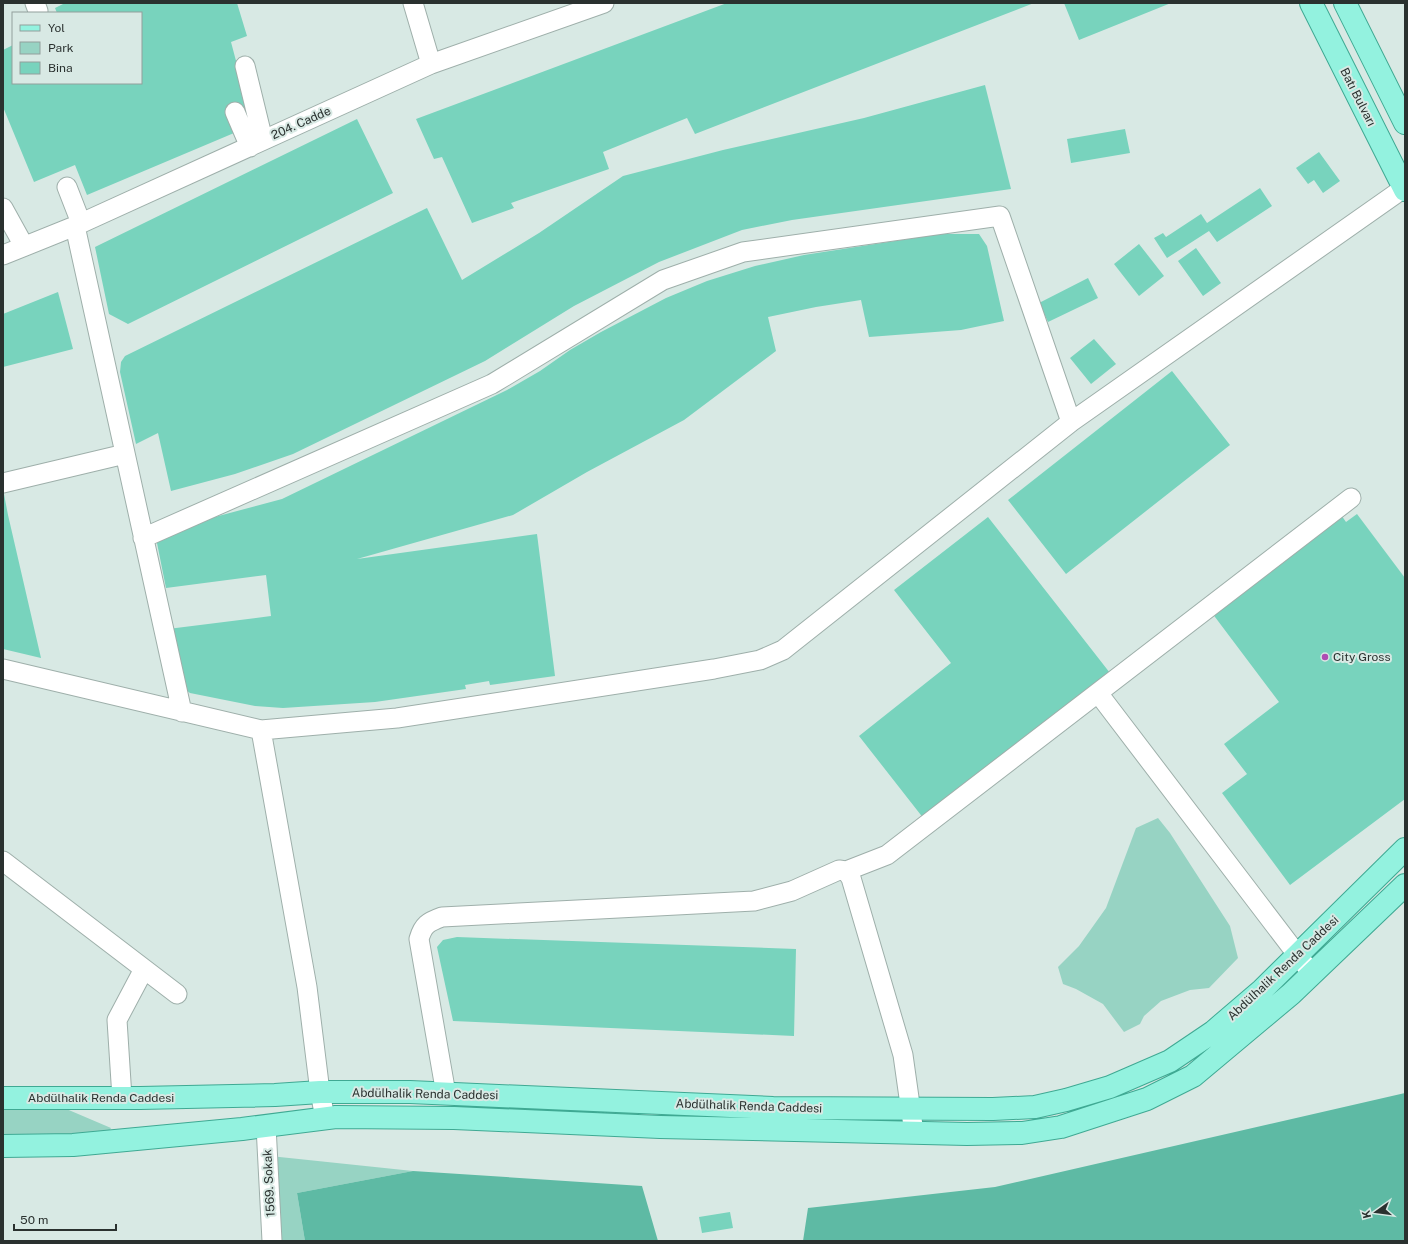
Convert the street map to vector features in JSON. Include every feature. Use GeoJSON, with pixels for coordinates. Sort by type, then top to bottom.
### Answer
{"type":"FeatureCollection","features":[{"type":"Feature","properties":{"kind":"main road","name":"Batı Bulvarı"},"geometry":{"type":"LineString","coordinates":[[1311,3],[1405,189]]}},
{"type":"Feature","properties":{"kind":"main road"},"geometry":{"type":"LineString","coordinates":[[1345,3],[1405,123]]}},
{"type":"Feature","properties":{"kind":"main road","name":"Abdülhalik Renda Caddesi"},"geometry":{"type":"LineString","coordinates":[[3,1098],[199,1097],[320,1092],[446,1094],[773,1108],[993,1109],[1035,1107],[1066,1100],[1110,1087],[1170,1061],[1214,1032],[1262,990],[1405,849]]}},
{"type":"Feature","properties":{"kind":"main road","name":"Abdülhalik Renda Caddesi"},"geometry":{"type":"LineString","coordinates":[[3,1146],[73,1145],[204,1133],[336,1116],[454,1118],[660,1127],[966,1134],[1022,1133],[1061,1126],[1147,1100],[1193,1076],[1312,974],[1405,885]]}},
{"type":"Feature","properties":{"kind":"main road"},"geometry":{"type":"LineString","coordinates":[[199,1097],[208,1112],[208,1126],[204,1133]]}},
{"type":"Feature","properties":{"kind":"street"},"geometry":{"type":"LineString","coordinates":[[413,3],[431,64]]}},
{"type":"Feature","properties":{"kind":"street","name":"204. Cadde"},"geometry":{"type":"LineString","coordinates":[[3,252],[24,246],[78,224],[431,64],[604,3]]}},
{"type":"Feature","properties":{"kind":"street"},"geometry":{"type":"LineString","coordinates":[[245,66],[256,144]]}},
{"type":"Feature","properties":{"kind":"street"},"geometry":{"type":"LineString","coordinates":[[234,112],[256,144]]}},
{"type":"Feature","properties":{"kind":"street"},"geometry":{"type":"LineString","coordinates":[[67,187],[78,224],[125,454],[182,712]]}},
{"type":"Feature","properties":{"kind":"street"},"geometry":{"type":"LineString","coordinates":[[3,670],[261,730],[397,718],[714,669],[760,660],[783,650],[1071,422],[1405,189]]}},
{"type":"Feature","properties":{"kind":"street"},"geometry":{"type":"LineString","coordinates":[[3,208],[24,246]]}},
{"type":"Feature","properties":{"kind":"street"},"geometry":{"type":"LineString","coordinates":[[143,538],[492,384],[663,280],[743,252],[1000,216],[1071,422]]}},
{"type":"Feature","properties":{"kind":"street"},"geometry":{"type":"LineString","coordinates":[[3,484],[125,454]]}},
{"type":"Feature","properties":{"kind":"street"},"geometry":{"type":"LineString","coordinates":[[446,1094],[419,940],[422,928],[429,921],[450,917],[754,901],[792,891],[838,870],[846,871],[887,855],[1351,498]]}},
{"type":"Feature","properties":{"kind":"street"},"geometry":{"type":"LineString","coordinates":[[1098,693],[1312,974]]}},
{"type":"Feature","properties":{"kind":"street"},"geometry":{"type":"LineString","coordinates":[[261,730],[307,987],[320,1092],[325,1118]]}},
{"type":"Feature","properties":{"kind":"street"},"geometry":{"type":"LineString","coordinates":[[3,861],[177,994]]}},
{"type":"Feature","properties":{"kind":"street"},"geometry":{"type":"LineString","coordinates":[[846,871],[851,878],[858,897],[903,1055],[914,1133]]}},
{"type":"Feature","properties":{"kind":"street"},"geometry":{"type":"LineString","coordinates":[[122,1098],[116,1020],[144,969]]}},
{"type":"Feature","properties":{"kind":"street","name":"1569. Sokak"},"geometry":{"type":"LineString","coordinates":[[266,1126],[272,1241]]}},
{"type":"Feature","properties":{"kind":"green space"},"geometry":{"type":"Polygon","coordinates":[[[1158,818],[1170,833],[1230,926],[1238,958],[1209,988],[1190,990],[1161,1001],[1144,1016],[1140,1024],[1124,1032],[1103,1004],[1076,989],[1063,984],[1058,967],[1079,946],[1106,908],[1136,828],[1158,818]]]}},
{"type":"Feature","properties":{"kind":"green space"},"geometry":{"type":"Polygon","coordinates":[[[1405,1093],[1405,1241],[803,1241],[808,1208],[995,1187],[1405,1093]]]}},
{"type":"Feature","properties":{"kind":"green space"},"geometry":{"type":"Polygon","coordinates":[[[57,1105],[111,1128],[107,1135],[3,1136],[3,1107],[57,1105]]]}},
{"type":"Feature","properties":{"kind":"green space"},"geometry":{"type":"Polygon","coordinates":[[[270,1156],[413,1171],[297,1193],[305,1241],[277,1241],[270,1156]]]}},
{"type":"Feature","properties":{"kind":"green space"},"geometry":{"type":"Polygon","coordinates":[[[413,1171],[642,1186],[658,1241],[305,1241],[297,1193],[413,1171]]]}},
{"type":"Feature","properties":{"kind":"building"},"geometry":{"type":"Polygon","coordinates":[[[65,3],[237,3],[247,36],[231,42],[253,125],[87,195],[75,165],[34,182],[3,107],[3,50],[12,46],[12,84],[142,84],[142,12],[57,12],[55,8],[65,3]]]}},
{"type":"Feature","properties":{"kind":"building"},"geometry":{"type":"Polygon","coordinates":[[[727,3],[1034,3],[695,134],[687,118],[603,152],[609,169],[511,203],[514,208],[472,223],[442,157],[434,159],[416,119],[727,3]]]}},
{"type":"Feature","properties":{"kind":"building"},"geometry":{"type":"Polygon","coordinates":[[[1064,3],[1171,3],[1079,40],[1064,3]]]}},
{"type":"Feature","properties":{"kind":"building"},"geometry":{"type":"Polygon","coordinates":[[[985,85],[1011,189],[792,220],[742,230],[659,262],[574,306],[485,361],[293,454],[235,474],[171,491],[158,433],[136,444],[120,372],[121,362],[125,356],[427,208],[462,280],[539,233],[623,176],[723,150],[864,118],[985,85]]]}},
{"type":"Feature","properties":{"kind":"building"},"geometry":{"type":"Polygon","coordinates":[[[357,119],[393,193],[128,324],[109,314],[95,247],[357,119]]]}},
{"type":"Feature","properties":{"kind":"building"},"geometry":{"type":"Polygon","coordinates":[[[1125,129],[1130,153],[1071,163],[1067,139],[1125,129]]]}},
{"type":"Feature","properties":{"kind":"building"},"geometry":{"type":"Polygon","coordinates":[[[1319,152],[1340,181],[1323,193],[1314,180],[1308,184],[1296,168],[1319,152]]]}},
{"type":"Feature","properties":{"kind":"building"},"geometry":{"type":"Polygon","coordinates":[[[1260,188],[1272,206],[1217,242],[1209,231],[1167,258],[1154,238],[1163,233],[1166,237],[1201,214],[1207,223],[1260,188]]]}},
{"type":"Feature","properties":{"kind":"building"},"geometry":{"type":"Polygon","coordinates":[[[940,234],[979,234],[987,246],[1004,321],[961,330],[869,337],[861,300],[816,307],[768,317],[776,351],[684,420],[587,472],[513,515],[357,559],[537,534],[555,676],[490,685],[489,681],[465,685],[466,689],[375,702],[283,708],[255,706],[190,693],[179,685],[168,629],[271,616],[266,575],[166,588],[155,533],[282,499],[507,390],[601,332],[666,298],[707,281],[755,266],[804,255],[940,234]]]}},
{"type":"Feature","properties":{"kind":"building"},"geometry":{"type":"Polygon","coordinates":[[[1139,244],[1164,276],[1139,296],[1114,264],[1139,244]]]}},
{"type":"Feature","properties":{"kind":"building"},"geometry":{"type":"Polygon","coordinates":[[[1196,248],[1221,283],[1203,296],[1178,261],[1196,248]]]}},
{"type":"Feature","properties":{"kind":"building"},"geometry":{"type":"Polygon","coordinates":[[[1088,278],[1098,298],[1048,322],[1039,303],[1088,278]]]}},
{"type":"Feature","properties":{"kind":"building"},"geometry":{"type":"Polygon","coordinates":[[[58,292],[73,349],[3,367],[3,314],[58,292]]]}},
{"type":"Feature","properties":{"kind":"building"},"geometry":{"type":"Polygon","coordinates":[[[1094,339],[1116,364],[1091,384],[1070,358],[1094,339]]]}},
{"type":"Feature","properties":{"kind":"building"},"geometry":{"type":"Polygon","coordinates":[[[1172,371],[1230,445],[1066,574],[1008,500],[1172,371]]]}},
{"type":"Feature","properties":{"kind":"building"},"geometry":{"type":"Polygon","coordinates":[[[4,494],[8,515],[41,658],[3,649],[4,494]]]}},
{"type":"Feature","properties":{"kind":"building","name":"City Gross"},"geometry":{"type":"Polygon","coordinates":[[[1339,512],[1346,522],[1357,514],[1405,578],[1405,799],[1290,885],[1222,793],[1247,774],[1224,744],[1279,702],[1212,613],[1339,512]]]}},
{"type":"Feature","properties":{"kind":"building"},"geometry":{"type":"Polygon","coordinates":[[[988,517],[1110,673],[924,819],[859,736],[951,663],[894,590],[988,517]]]}},
{"type":"Feature","properties":{"kind":"building"},"geometry":{"type":"Polygon","coordinates":[[[457,937],[796,949],[794,1036],[453,1021],[437,947],[443,940],[457,937]]]}},
{"type":"Feature","properties":{"kind":"building"},"geometry":{"type":"Polygon","coordinates":[[[730,1212],[733,1228],[702,1233],[699,1217],[730,1212]]]}},
{"type":"Feature","properties":{"kind":"place","name":"City Gross"},"geometry":{"type":"Point","coordinates":[1325,657]}}]}
